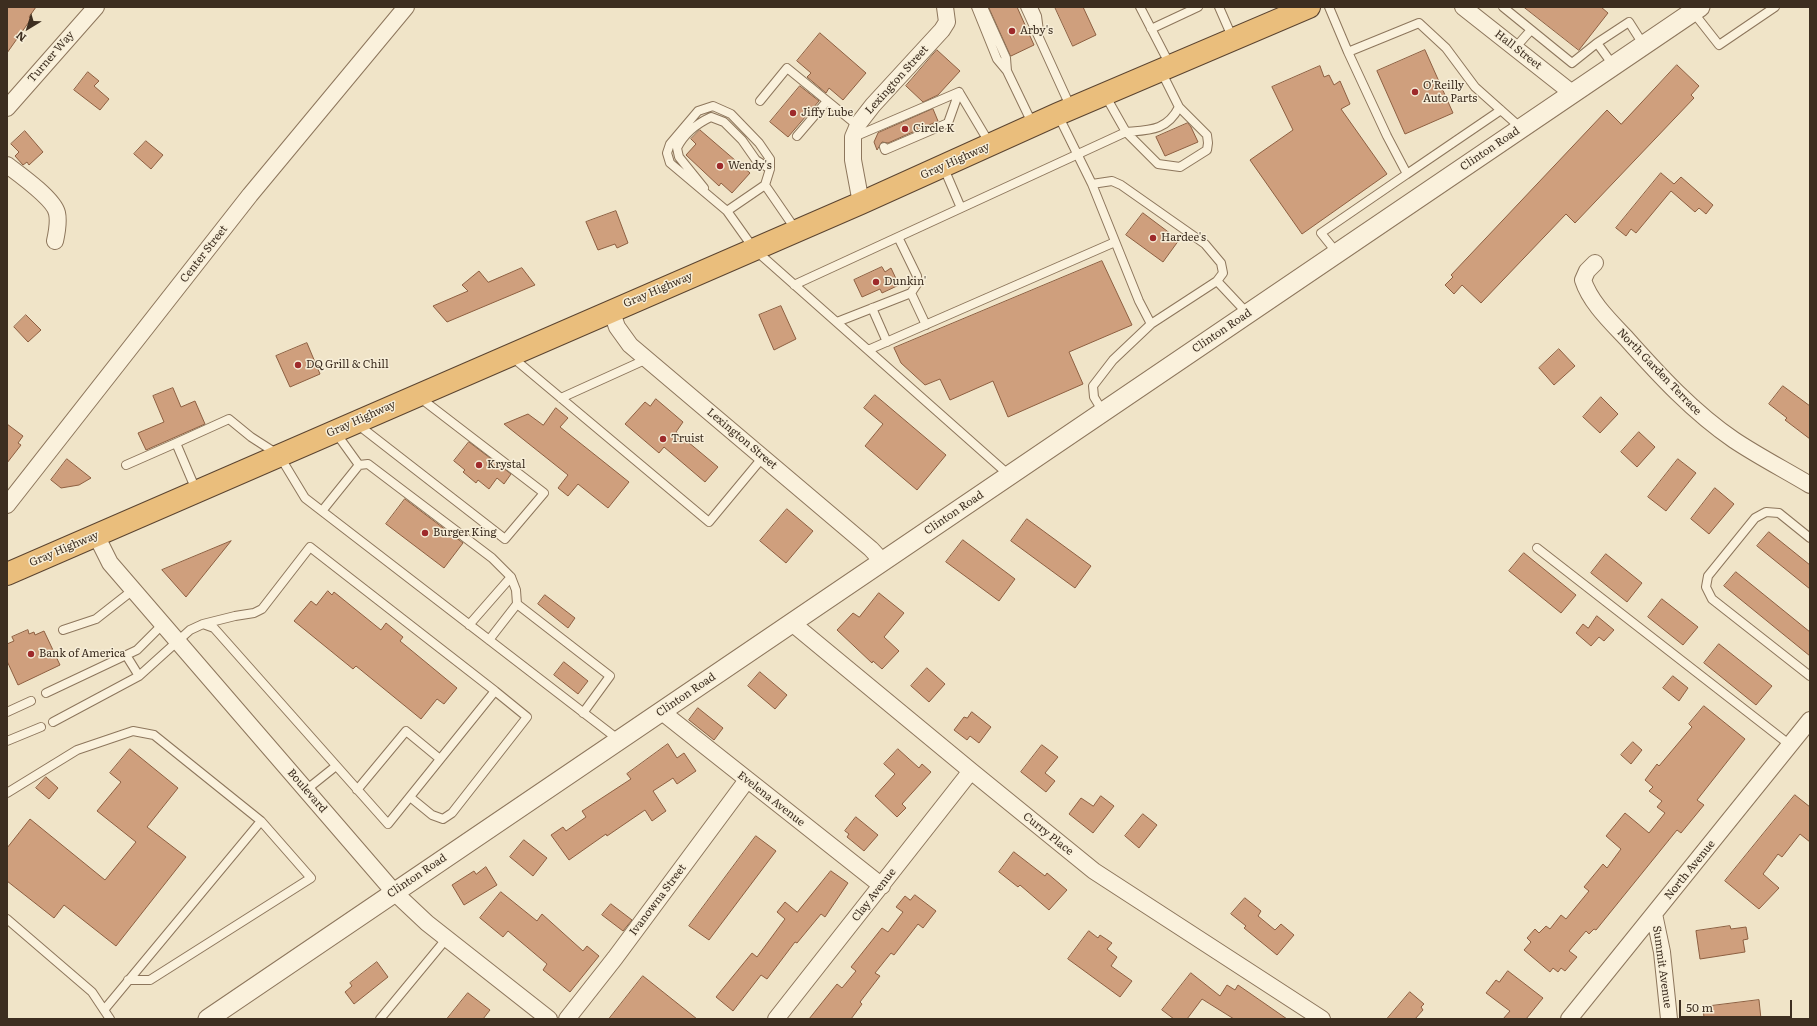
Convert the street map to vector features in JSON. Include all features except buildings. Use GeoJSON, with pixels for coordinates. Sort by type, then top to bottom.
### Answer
{"type":"FeatureCollection","features":[{"type":"Feature","properties":{"kind":"highway","name":"Gray Highway"},"geometry":{"type":"LineString","coordinates":[[7,574],[611,310],[861,203],[1034,125],[1233,39],[1280,16],[1309,7]]}},
{"type":"Feature","properties":{"kind":"street","name":"Turner Way"},"geometry":{"type":"LineString","coordinates":[[7,108],[96,7]]}},
{"type":"Feature","properties":{"kind":"street","name":"Center Street"},"geometry":{"type":"LineString","coordinates":[[7,505],[250,195],[406,7]]}},
{"type":"Feature","properties":{"kind":"street","name":"Lexington Street"},"geometry":{"type":"LineString","coordinates":[[855,132],[873,105],[942,30],[947,22],[945,7]]}},
{"type":"Feature","properties":{"kind":"street","name":"Hall Street"},"geometry":{"type":"LineString","coordinates":[[1463,7],[1572,93]]}},
{"type":"Feature","properties":{"kind":"street","name":"Clinton Road"},"geometry":{"type":"LineString","coordinates":[[208,1019],[1697,9]]}},
{"type":"Feature","properties":{"kind":"street"},"geometry":{"type":"LineString","coordinates":[[855,132],[853,160],[861,203]]}},
{"type":"Feature","properties":{"kind":"street"},"geometry":{"type":"LineString","coordinates":[[7,165],[54,204],[57,212],[58,227],[55,241]]}},
{"type":"Feature","properties":{"kind":"street","name":"North Garden Terrace"},"geometry":{"type":"LineString","coordinates":[[1595,263],[1587,270],[1583,280],[1586,290],[1615,327],[1647,362],[1694,410],[1734,440],[1810,484]]}},
{"type":"Feature","properties":{"kind":"street","name":"Lexington Street"},"geometry":{"type":"LineString","coordinates":[[611,310],[617,326],[630,345],[871,549],[882,561]]}},
{"type":"Feature","properties":{"kind":"street","name":"Boulevard"},"geometry":{"type":"LineString","coordinates":[[96,535],[110,563],[394,892],[427,923],[549,1019]]}},
{"type":"Feature","properties":{"kind":"street","name":"Curry Place"},"geometry":{"type":"LineString","coordinates":[[792,623],[1094,871],[1322,1019]]}},
{"type":"Feature","properties":{"kind":"street","name":"Evelena Avenue"},"geometry":{"type":"LineString","coordinates":[[662,712],[746,780],[882,886]]}},
{"type":"Feature","properties":{"kind":"street","name":"North Avenue"},"geometry":{"type":"LineString","coordinates":[[1569,1019],[1810,720]]}},
{"type":"Feature","properties":{"kind":"street","name":"Clay Avenue"},"geometry":{"type":"LineString","coordinates":[[776,1019],[971,771]]}},
{"type":"Feature","properties":{"kind":"street","name":"Ivanowna Street"},"geometry":{"type":"LineString","coordinates":[[567,1019],[637,928],[746,780]]}},
{"type":"Feature","properties":{"kind":"street","name":"Summit Avenue"},"geometry":{"type":"LineString","coordinates":[[1654,914],[1662,952],[1669,1019]]}},
{"type":"Feature","properties":{"kind":"lane"},"geometry":{"type":"LineString","coordinates":[[976,7],[997,59],[1007,71],[1034,125]]}},
{"type":"Feature","properties":{"kind":"lane"},"geometry":{"type":"LineString","coordinates":[[983,7],[1006,58],[1007,71]]}},
{"type":"Feature","properties":{"kind":"lane"},"geometry":{"type":"LineString","coordinates":[[1025,7],[1039,36],[1078,154],[1092,184],[1139,301],[1151,324]]}},
{"type":"Feature","properties":{"kind":"lane"},"geometry":{"type":"LineString","coordinates":[[1033,7],[1037,16],[1039,36]]}},
{"type":"Feature","properties":{"kind":"lane"},"geometry":{"type":"LineString","coordinates":[[1104,95],[1126,132],[1158,164],[1180,167],[1207,150],[1207,135],[1179,107],[1151,28],[1140,7]]}},
{"type":"Feature","properties":{"kind":"lane"},"geometry":{"type":"LineString","coordinates":[[1151,28],[1198,7]]}},
{"type":"Feature","properties":{"kind":"lane"},"geometry":{"type":"LineString","coordinates":[[1219,7],[1233,39]]}},
{"type":"Feature","properties":{"kind":"lane"},"geometry":{"type":"LineString","coordinates":[[1329,7],[1387,136],[1407,174]]}},
{"type":"Feature","properties":{"kind":"lane"},"geometry":{"type":"LineString","coordinates":[[1503,7],[1572,63],[1597,43],[1629,22],[1644,44]]}},
{"type":"Feature","properties":{"kind":"lane"},"geometry":{"type":"LineString","coordinates":[[1697,9],[1719,45],[1775,7]]}},
{"type":"Feature","properties":{"kind":"lane"},"geometry":{"type":"LineString","coordinates":[[1348,52],[1419,24],[1446,48],[1475,87],[1521,128]]}},
{"type":"Feature","properties":{"kind":"lane"},"geometry":{"type":"LineString","coordinates":[[1516,48],[1531,30]]}},
{"type":"Feature","properties":{"kind":"lane"},"geometry":{"type":"LineString","coordinates":[[1597,43],[1613,65]]}},
{"type":"Feature","properties":{"kind":"lane"},"geometry":{"type":"LineString","coordinates":[[760,101],[787,68],[827,101],[855,132],[877,130],[959,92]]}},
{"type":"Feature","properties":{"kind":"lane"},"geometry":{"type":"LineString","coordinates":[[884,147],[885,150],[900,142],[948,123],[959,92]]}},
{"type":"Feature","properties":{"kind":"lane"},"geometry":{"type":"LineString","coordinates":[[959,92],[991,144]]}},
{"type":"Feature","properties":{"kind":"lane"},"geometry":{"type":"LineString","coordinates":[[797,136],[827,101]]}},
{"type":"Feature","properties":{"kind":"lane"},"geometry":{"type":"LineString","coordinates":[[727,212],[765,185],[770,169],[770,159],[759,143],[731,114],[713,106],[698,111],[670,144],[667,152],[670,163],[727,212],[754,249],[1009,475]]}},
{"type":"Feature","properties":{"kind":"lane"},"geometry":{"type":"LineString","coordinates":[[794,284],[1126,132],[1162,127],[1174,117],[1179,107]]}},
{"type":"Feature","properties":{"kind":"lane"},"geometry":{"type":"LineString","coordinates":[[1337,253],[1321,232],[1501,110]]}},
{"type":"Feature","properties":{"kind":"lane"},"geometry":{"type":"LineString","coordinates":[[712,198],[679,157],[677,148],[681,139],[700,122],[711,117],[724,122],[742,140],[756,160],[770,169]]}},
{"type":"Feature","properties":{"kind":"lane"},"geometry":{"type":"LineString","coordinates":[[943,166],[961,208]]}},
{"type":"Feature","properties":{"kind":"lane"},"geometry":{"type":"LineString","coordinates":[[1092,184],[1112,181],[1121,185],[1205,244],[1221,263],[1223,273],[1217,281],[1151,324],[1113,360],[1093,386],[1094,397],[1103,412]]}},
{"type":"Feature","properties":{"kind":"lane"},"geometry":{"type":"LineString","coordinates":[[765,185],[796,231]]}},
{"type":"Feature","properties":{"kind":"lane"},"geometry":{"type":"LineString","coordinates":[[837,322],[911,293],[917,284],[917,276],[898,236]]}},
{"type":"Feature","properties":{"kind":"lane"},"geometry":{"type":"LineString","coordinates":[[868,350],[1115,242]]}},
{"type":"Feature","properties":{"kind":"lane"},"geometry":{"type":"LineString","coordinates":[[1217,281],[1248,314]]}},
{"type":"Feature","properties":{"kind":"lane"},"geometry":{"type":"LineString","coordinates":[[911,293],[926,325]]}},
{"type":"Feature","properties":{"kind":"lane"},"geometry":{"type":"LineString","coordinates":[[872,308],[887,342]]}},
{"type":"Feature","properties":{"kind":"lane"},"geometry":{"type":"LineString","coordinates":[[509,355],[709,522],[763,457]]}},
{"type":"Feature","properties":{"kind":"lane"},"geometry":{"type":"LineString","coordinates":[[561,398],[647,359]]}},
{"type":"Feature","properties":{"kind":"lane"},"geometry":{"type":"LineString","coordinates":[[345,426],[505,539],[544,493],[416,395]]}},
{"type":"Feature","properties":{"kind":"lane"},"geometry":{"type":"LineString","coordinates":[[126,465],[229,418],[252,437],[279,455],[305,498],[619,740]]}},
{"type":"Feature","properties":{"kind":"lane"},"geometry":{"type":"LineString","coordinates":[[345,426],[359,464]]}},
{"type":"Feature","properties":{"kind":"lane"},"geometry":{"type":"LineString","coordinates":[[176,443],[196,491]]}},
{"type":"Feature","properties":{"kind":"lane"},"geometry":{"type":"LineString","coordinates":[[322,511],[359,464]]}},
{"type":"Feature","properties":{"kind":"lane"},"geometry":{"type":"LineString","coordinates":[[359,464],[368,464],[492,558],[511,577],[516,590],[517,604],[489,640]]}},
{"type":"Feature","properties":{"kind":"lane"},"geometry":{"type":"LineString","coordinates":[[1810,538],[1779,513],[1766,512],[1755,518],[1708,576],[1706,587],[1712,599],[1810,676]]}},
{"type":"Feature","properties":{"kind":"lane"},"geometry":{"type":"LineString","coordinates":[[53,722],[139,676],[190,630],[203,624],[254,613],[262,609],[310,547],[495,691],[527,718],[452,813],[443,819],[432,815],[410,797]]}},
{"type":"Feature","properties":{"kind":"lane"},"geometry":{"type":"LineString","coordinates":[[1537,548],[1790,745]]}},
{"type":"Feature","properties":{"kind":"lane"},"geometry":{"type":"LineString","coordinates":[[469,624],[511,577]]}},
{"type":"Feature","properties":{"kind":"lane"},"geometry":{"type":"LineString","coordinates":[[63,630],[96,619],[133,590]]}},
{"type":"Feature","properties":{"kind":"lane"},"geometry":{"type":"LineString","coordinates":[[517,604],[610,676],[583,713]]}},
{"type":"Feature","properties":{"kind":"lane"},"geometry":{"type":"LineString","coordinates":[[46,693],[137,650],[163,624]]}},
{"type":"Feature","properties":{"kind":"lane"},"geometry":{"type":"LineString","coordinates":[[203,624],[214,628],[388,824],[495,691]]}},
{"type":"Feature","properties":{"kind":"lane"},"geometry":{"type":"LineString","coordinates":[[126,655],[139,676]]}},
{"type":"Feature","properties":{"kind":"lane"},"geometry":{"type":"LineString","coordinates":[[7,712],[32,701]]}},
{"type":"Feature","properties":{"kind":"lane"},"geometry":{"type":"LineString","coordinates":[[7,741],[41,727]]}},
{"type":"Feature","properties":{"kind":"lane"},"geometry":{"type":"LineString","coordinates":[[7,793],[77,750],[133,731],[154,735],[261,821],[311,878],[150,980],[128,980]]}},
{"type":"Feature","properties":{"kind":"lane"},"geometry":{"type":"LineString","coordinates":[[358,790],[406,731],[440,759]]}},
{"type":"Feature","properties":{"kind":"lane"},"geometry":{"type":"LineString","coordinates":[[306,790],[336,766]]}},
{"type":"Feature","properties":{"kind":"lane"},"geometry":{"type":"LineString","coordinates":[[104,1010],[261,821]]}},
{"type":"Feature","properties":{"kind":"lane"},"geometry":{"type":"LineString","coordinates":[[7,919],[92,992],[110,1019]]}},
{"type":"Feature","properties":{"kind":"lane"},"geometry":{"type":"LineString","coordinates":[[380,1019],[447,938]]}},
{"type":"Feature","properties":{"kind":"place","name":"Arby's"},"geometry":{"type":"Point","coordinates":[1012,31]}},
{"type":"Feature","properties":{"kind":"place","name":"O'Reilly Auto Parts"},"geometry":{"type":"Point","coordinates":[1415,92]}},
{"type":"Feature","properties":{"kind":"place","name":"Jiffy Lube"},"geometry":{"type":"Point","coordinates":[793,113]}},
{"type":"Feature","properties":{"kind":"place","name":"Circle K"},"geometry":{"type":"Point","coordinates":[905,129]}},
{"type":"Feature","properties":{"kind":"place","name":"Wendy's"},"geometry":{"type":"Point","coordinates":[720,166]}},
{"type":"Feature","properties":{"kind":"place","name":"Hardee's"},"geometry":{"type":"Point","coordinates":[1153,238]}},
{"type":"Feature","properties":{"kind":"place","name":"Dunkin'"},"geometry":{"type":"Point","coordinates":[876,282]}},
{"type":"Feature","properties":{"kind":"place","name":"DQ Grill & Chill"},"geometry":{"type":"Point","coordinates":[298,365]}},
{"type":"Feature","properties":{"kind":"place","name":"Truist"},"geometry":{"type":"Point","coordinates":[663,439]}},
{"type":"Feature","properties":{"kind":"place","name":"Krystal"},"geometry":{"type":"Point","coordinates":[479,465]}},
{"type":"Feature","properties":{"kind":"place","name":"Burger King"},"geometry":{"type":"Point","coordinates":[425,533]}},
{"type":"Feature","properties":{"kind":"place","name":"Bank of America"},"geometry":{"type":"Point","coordinates":[31,654]}}]}
